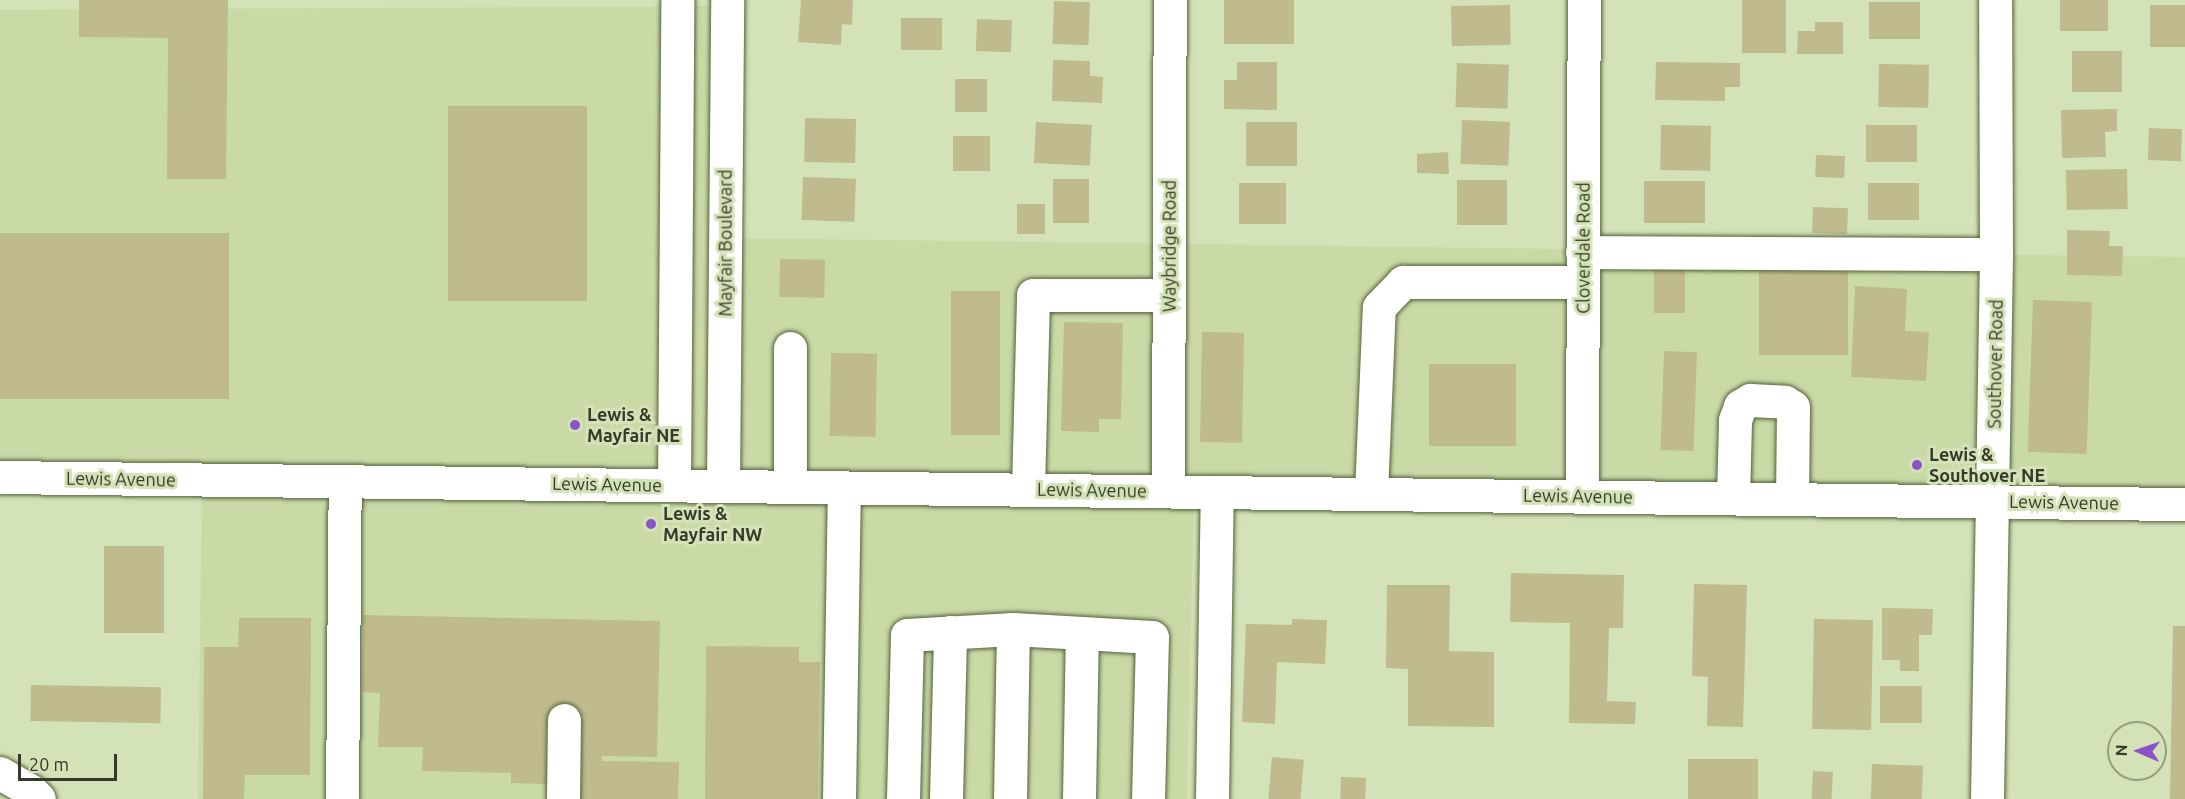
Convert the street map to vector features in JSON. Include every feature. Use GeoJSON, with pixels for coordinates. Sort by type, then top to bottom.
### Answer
{"type":"FeatureCollection","features":[{"type":"Feature","properties":{"kind":"street"},"geometry":{"type":"LineString","coordinates":[[674,485],[677,0]]}},
{"type":"Feature","properties":{"kind":"street","name":"Mayfair Boulevard"},"geometry":{"type":"LineString","coordinates":[[723,486],[727,0]]}},
{"type":"Feature","properties":{"kind":"street","name":"Waybridge Road"},"geometry":{"type":"LineString","coordinates":[[1168,491],[1170,0]]}},
{"type":"Feature","properties":{"kind":"street","name":"Cloverdale Road"},"geometry":{"type":"LineString","coordinates":[[1582,496],[1584,0]]}},
{"type":"Feature","properties":{"kind":"street","name":"Southover Road"},"geometry":{"type":"LineString","coordinates":[[1987,799],[1996,254],[1995,0]]}},
{"type":"Feature","properties":{"kind":"street"},"geometry":{"type":"LineString","coordinates":[[1371,494],[1379,307],[1403,282],[1582,267],[1996,254]]}},
{"type":"Feature","properties":{"kind":"street"},"geometry":{"type":"LineString","coordinates":[[1028,489],[1033,295],[1169,295]]}},
{"type":"Feature","properties":{"kind":"street"},"geometry":{"type":"LineString","coordinates":[[790,348],[790,487]]}},
{"type":"Feature","properties":{"kind":"street"},"geometry":{"type":"LineString","coordinates":[[1733,498],[1736,420],[1740,406],[1750,400],[1785,402],[1793,407],[1792,499]]}},
{"type":"Feature","properties":{"kind":"street","name":"Lewis Avenue"},"geometry":{"type":"LineString","coordinates":[[0,477],[2185,504]]}},
{"type":"Feature","properties":{"kind":"street"},"geometry":{"type":"LineString","coordinates":[[342,799],[345,481]]}},
{"type":"Feature","properties":{"kind":"street"},"geometry":{"type":"LineString","coordinates":[[839,799],[844,488]]}},
{"type":"Feature","properties":{"kind":"street"},"geometry":{"type":"LineString","coordinates":[[1212,799],[1217,492]]}},
{"type":"Feature","properties":{"kind":"street"},"geometry":{"type":"LineString","coordinates":[[1010,799],[1013,629]]}},
{"type":"Feature","properties":{"kind":"street"},"geometry":{"type":"LineString","coordinates":[[903,799],[907,634],[1013,629],[1152,637],[1148,799]]}},
{"type":"Feature","properties":{"kind":"street"},"geometry":{"type":"LineString","coordinates":[[946,799],[950,632]]}},
{"type":"Feature","properties":{"kind":"street"},"geometry":{"type":"LineString","coordinates":[[1078,799],[1082,634]]}},
{"type":"Feature","properties":{"kind":"street"},"geometry":{"type":"LineString","coordinates":[[562,799],[564,720]]}},
{"type":"Feature","properties":{"kind":"street"},"geometry":{"type":"LineString","coordinates":[[0,774],[31,791],[39,799]]}},
{"type":"Feature","properties":{"kind":"shaded area"},"geometry":{"type":"Polygon","coordinates":[[[729,6],[726,238],[2185,257],[2185,504],[1194,491],[1187,799],[198,799],[202,481],[0,479],[0,10],[729,6]]]}},
{"type":"Feature","properties":{"kind":"building"},"geometry":{"type":"Polygon","coordinates":[[[79,0],[228,0],[226,179],[167,179],[168,38],[79,37],[79,0]]]}},
{"type":"Feature","properties":{"kind":"building"},"geometry":{"type":"Polygon","coordinates":[[[801,0],[853,0],[852,25],[842,24],[841,45],[798,42],[801,0]]]}},
{"type":"Feature","properties":{"kind":"building"},"geometry":{"type":"Polygon","coordinates":[[[1224,0],[1294,0],[1294,44],[1224,44],[1224,0]]]}},
{"type":"Feature","properties":{"kind":"building"},"geometry":{"type":"Polygon","coordinates":[[[1742,0],[1786,0],[1786,53],[1742,53],[1742,0]]]}},
{"type":"Feature","properties":{"kind":"building"},"geometry":{"type":"Polygon","coordinates":[[[2060,0],[2108,0],[2108,31],[2060,31],[2060,0]]]}},
{"type":"Feature","properties":{"kind":"building"},"geometry":{"type":"Polygon","coordinates":[[[1054,1],[1090,2],[1088,45],[1052,44],[1054,1]]]}},
{"type":"Feature","properties":{"kind":"building"},"geometry":{"type":"Polygon","coordinates":[[[1869,2],[1920,2],[1920,39],[1869,39],[1869,2]]]}},
{"type":"Feature","properties":{"kind":"building"},"geometry":{"type":"Polygon","coordinates":[[[1510,5],[1511,45],[1452,46],[1451,6],[1510,5]]]}},
{"type":"Feature","properties":{"kind":"building"},"geometry":{"type":"Polygon","coordinates":[[[2150,5],[2185,5],[2185,47],[2150,47],[2150,5]]]}},
{"type":"Feature","properties":{"kind":"building"},"geometry":{"type":"Polygon","coordinates":[[[901,18],[942,18],[942,50],[901,50],[901,18]]]}},
{"type":"Feature","properties":{"kind":"building"},"geometry":{"type":"Polygon","coordinates":[[[977,19],[1012,20],[1011,52],[976,51],[977,19]]]}},
{"type":"Feature","properties":{"kind":"building"},"geometry":{"type":"Polygon","coordinates":[[[1815,22],[1843,22],[1843,54],[1797,54],[1798,31],[1815,31],[1815,22]]]}},
{"type":"Feature","properties":{"kind":"building"},"geometry":{"type":"Polygon","coordinates":[[[2072,51],[2122,51],[2122,92],[2072,92],[2072,51]]]}},
{"type":"Feature","properties":{"kind":"building"},"geometry":{"type":"Polygon","coordinates":[[[1053,60],[1090,61],[1090,76],[1103,77],[1102,103],[1052,101],[1053,60]]]}},
{"type":"Feature","properties":{"kind":"building"},"geometry":{"type":"Polygon","coordinates":[[[1237,62],[1277,62],[1277,110],[1224,109],[1224,80],[1237,80],[1237,62]]]}},
{"type":"Feature","properties":{"kind":"building"},"geometry":{"type":"Polygon","coordinates":[[[1656,62],[1740,63],[1740,87],[1725,87],[1725,101],[1655,100],[1656,62]]]}},
{"type":"Feature","properties":{"kind":"building"},"geometry":{"type":"Polygon","coordinates":[[[1457,63],[1509,65],[1507,109],[1455,107],[1457,63]]]}},
{"type":"Feature","properties":{"kind":"building"},"geometry":{"type":"Polygon","coordinates":[[[1879,64],[1929,65],[1928,108],[1878,107],[1879,64]]]}},
{"type":"Feature","properties":{"kind":"building"},"geometry":{"type":"Polygon","coordinates":[[[955,79],[987,79],[987,112],[955,112],[955,79]]]}},
{"type":"Feature","properties":{"kind":"building"},"geometry":{"type":"Polygon","coordinates":[[[448,106],[587,106],[587,301],[448,301],[448,106]]]}},
{"type":"Feature","properties":{"kind":"building"},"geometry":{"type":"Polygon","coordinates":[[[2117,109],[2117,131],[2105,132],[2106,157],[2062,158],[2061,110],[2117,109]]]}},
{"type":"Feature","properties":{"kind":"building"},"geometry":{"type":"Polygon","coordinates":[[[805,118],[856,119],[855,163],[804,162],[805,118]]]}},
{"type":"Feature","properties":{"kind":"building"},"geometry":{"type":"Polygon","coordinates":[[[1462,120],[1510,122],[1508,166],[1460,164],[1462,120]]]}},
{"type":"Feature","properties":{"kind":"building"},"geometry":{"type":"Polygon","coordinates":[[[1036,122],[1092,125],[1090,166],[1034,163],[1036,122]]]}},
{"type":"Feature","properties":{"kind":"building"},"geometry":{"type":"Polygon","coordinates":[[[1246,122],[1297,122],[1297,166],[1246,166],[1246,122]]]}},
{"type":"Feature","properties":{"kind":"building"},"geometry":{"type":"Polygon","coordinates":[[[1661,125],[1711,126],[1710,171],[1660,170],[1661,125]]]}},
{"type":"Feature","properties":{"kind":"building"},"geometry":{"type":"Polygon","coordinates":[[[1866,125],[1917,125],[1917,162],[1866,162],[1866,125]]]}},
{"type":"Feature","properties":{"kind":"building"},"geometry":{"type":"Polygon","coordinates":[[[2149,128],[2182,129],[2181,161],[2148,160],[2149,128]]]}},
{"type":"Feature","properties":{"kind":"building"},"geometry":{"type":"Polygon","coordinates":[[[953,136],[990,136],[990,171],[953,171],[953,136]]]}},
{"type":"Feature","properties":{"kind":"building"},"geometry":{"type":"Polygon","coordinates":[[[1448,152],[1449,174],[1417,173],[1417,154],[1448,152]]]}},
{"type":"Feature","properties":{"kind":"building"},"geometry":{"type":"Polygon","coordinates":[[[1816,155],[1845,156],[1844,178],[1815,177],[1816,155]]]}},
{"type":"Feature","properties":{"kind":"building"},"geometry":{"type":"Polygon","coordinates":[[[2127,169],[2128,209],[2067,210],[2066,170],[2127,169]]]}},
{"type":"Feature","properties":{"kind":"building"},"geometry":{"type":"Polygon","coordinates":[[[803,177],[856,179],[854,222],[801,220],[803,177]]]}},
{"type":"Feature","properties":{"kind":"building"},"geometry":{"type":"Polygon","coordinates":[[[1053,179],[1089,179],[1089,223],[1053,223],[1053,179]]]}},
{"type":"Feature","properties":{"kind":"building"},"geometry":{"type":"Polygon","coordinates":[[[1457,180],[1507,180],[1507,225],[1457,225],[1457,180]]]}},
{"type":"Feature","properties":{"kind":"building"},"geometry":{"type":"Polygon","coordinates":[[[1644,181],[1705,181],[1705,223],[1644,223],[1644,181]]]}},
{"type":"Feature","properties":{"kind":"building"},"geometry":{"type":"Polygon","coordinates":[[[1239,183],[1286,183],[1286,224],[1239,224],[1239,183]]]}},
{"type":"Feature","properties":{"kind":"building"},"geometry":{"type":"Polygon","coordinates":[[[1868,183],[1919,183],[1919,220],[1868,220],[1868,183]]]}},
{"type":"Feature","properties":{"kind":"building"},"geometry":{"type":"Polygon","coordinates":[[[1017,204],[1045,204],[1045,234],[1017,234],[1017,204]]]}},
{"type":"Feature","properties":{"kind":"building"},"geometry":{"type":"Polygon","coordinates":[[[1813,207],[1848,208],[1847,234],[1812,233],[1813,207]]]}},
{"type":"Feature","properties":{"kind":"building"},"geometry":{"type":"Polygon","coordinates":[[[2067,230],[2110,231],[2109,246],[2123,246],[2122,276],[2067,275],[2067,230]]]}},
{"type":"Feature","properties":{"kind":"building"},"geometry":{"type":"Polygon","coordinates":[[[0,233],[229,233],[229,399],[0,399],[0,233]]]}},
{"type":"Feature","properties":{"kind":"building"},"geometry":{"type":"Polygon","coordinates":[[[780,259],[825,260],[824,298],[779,297],[780,259]]]}},
{"type":"Feature","properties":{"kind":"building"},"geometry":{"type":"Polygon","coordinates":[[[1654,265],[1685,265],[1685,313],[1654,313],[1654,265]]]}},
{"type":"Feature","properties":{"kind":"building"},"geometry":{"type":"Polygon","coordinates":[[[1759,270],[1848,270],[1848,355],[1759,355],[1759,270]]]}},
{"type":"Feature","properties":{"kind":"building"},"geometry":{"type":"Polygon","coordinates":[[[1855,286],[1907,289],[1905,331],[1929,332],[1926,381],[1851,377],[1855,286]]]}},
{"type":"Feature","properties":{"kind":"building"},"geometry":{"type":"Polygon","coordinates":[[[951,291],[1000,291],[1000,435],[951,435],[951,291]]]}},
{"type":"Feature","properties":{"kind":"building"},"geometry":{"type":"Polygon","coordinates":[[[2033,300],[2092,302],[2087,454],[2028,452],[2033,300]]]}},
{"type":"Feature","properties":{"kind":"building"},"geometry":{"type":"Polygon","coordinates":[[[1064,322],[1123,323],[1121,419],[1099,419],[1099,432],[1061,431],[1064,322]]]}},
{"type":"Feature","properties":{"kind":"building"},"geometry":{"type":"Polygon","coordinates":[[[1202,332],[1244,333],[1242,443],[1200,442],[1202,332]]]}},
{"type":"Feature","properties":{"kind":"building"},"geometry":{"type":"Polygon","coordinates":[[[1664,351],[1697,352],[1694,451],[1661,450],[1664,351]]]}},
{"type":"Feature","properties":{"kind":"building"},"geometry":{"type":"Polygon","coordinates":[[[831,353],[877,354],[876,437],[830,436],[831,353]]]}},
{"type":"Feature","properties":{"kind":"building"},"geometry":{"type":"Polygon","coordinates":[[[1429,364],[1516,364],[1516,446],[1429,446],[1429,364]]]}},
{"type":"Feature","properties":{"kind":"building"},"geometry":{"type":"Polygon","coordinates":[[[104,546],[164,546],[164,633],[104,633],[104,546]]]}},
{"type":"Feature","properties":{"kind":"building"},"geometry":{"type":"Polygon","coordinates":[[[1511,573],[1624,575],[1623,628],[1609,628],[1607,701],[1636,702],[1635,724],[1569,723],[1570,623],[1510,622],[1511,573]]]}},
{"type":"Feature","properties":{"kind":"building"},"geometry":{"type":"Polygon","coordinates":[[[1694,584],[1747,585],[1743,727],[1707,726],[1708,677],[1692,676],[1694,584]]]}},
{"type":"Feature","properties":{"kind":"building"},"geometry":{"type":"Polygon","coordinates":[[[1387,585],[1450,585],[1449,651],[1494,652],[1494,727],[1408,726],[1408,669],[1386,668],[1387,585]]]}},
{"type":"Feature","properties":{"kind":"building"},"geometry":{"type":"Polygon","coordinates":[[[1882,608],[1933,609],[1932,635],[1919,635],[1919,671],[1900,671],[1900,660],[1882,660],[1882,608]]]}},
{"type":"Feature","properties":{"kind":"building"},"geometry":{"type":"Polygon","coordinates":[[[363,615],[660,621],[657,757],[602,756],[602,761],[679,762],[678,799],[571,799],[573,708],[550,708],[549,784],[511,783],[511,773],[422,771],[423,747],[378,747],[380,693],[362,692],[363,615]]]}},
{"type":"Feature","properties":{"kind":"building"},"geometry":{"type":"Polygon","coordinates":[[[239,618],[311,618],[310,775],[245,775],[244,799],[203,799],[204,647],[238,647],[239,618]]]}},
{"type":"Feature","properties":{"kind":"building"},"geometry":{"type":"Polygon","coordinates":[[[1292,619],[1327,620],[1325,664],[1277,662],[1275,724],[1242,722],[1246,624],[1292,625],[1292,619]]]}},
{"type":"Feature","properties":{"kind":"building"},"geometry":{"type":"Polygon","coordinates":[[[1814,619],[1873,620],[1871,730],[1812,729],[1814,619]]]}},
{"type":"Feature","properties":{"kind":"building"},"geometry":{"type":"Polygon","coordinates":[[[2173,626],[2185,626],[2185,799],[2170,799],[2173,626]]]}},
{"type":"Feature","properties":{"kind":"building"},"geometry":{"type":"Polygon","coordinates":[[[706,646],[799,647],[799,662],[820,662],[818,799],[705,799],[706,646]]]}},
{"type":"Feature","properties":{"kind":"building"},"geometry":{"type":"Polygon","coordinates":[[[31,685],[161,687],[160,723],[30,721],[31,685]]]}},
{"type":"Feature","properties":{"kind":"building"},"geometry":{"type":"Polygon","coordinates":[[[1880,686],[1922,686],[1922,723],[1880,723],[1880,686]]]}},
{"type":"Feature","properties":{"kind":"building"},"geometry":{"type":"Polygon","coordinates":[[[1272,757],[1304,760],[1300,799],[1268,799],[1272,757]]]}},
{"type":"Feature","properties":{"kind":"building"},"geometry":{"type":"Polygon","coordinates":[[[1688,759],[1758,759],[1758,799],[1688,799],[1688,759]]]}},
{"type":"Feature","properties":{"kind":"building"},"geometry":{"type":"Polygon","coordinates":[[[1872,764],[1923,766],[1922,799],[1871,799],[1872,764]]]}},
{"type":"Feature","properties":{"kind":"building"},"geometry":{"type":"Polygon","coordinates":[[[1813,771],[1833,772],[1832,799],[1812,799],[1813,771]]]}},
{"type":"Feature","properties":{"kind":"building"},"geometry":{"type":"Polygon","coordinates":[[[1341,777],[1366,778],[1365,799],[1340,799],[1341,777]]]}},
{"type":"Feature","properties":{"kind":"place","name":"Lewis & Mayfair NE"},"geometry":{"type":"Point","coordinates":[575,425]}},
{"type":"Feature","properties":{"kind":"place","name":"Lewis & Southover NE"},"geometry":{"type":"Point","coordinates":[1917,465]}},
{"type":"Feature","properties":{"kind":"place","name":"Lewis & Mayfair NW"},"geometry":{"type":"Point","coordinates":[651,524]}}]}
